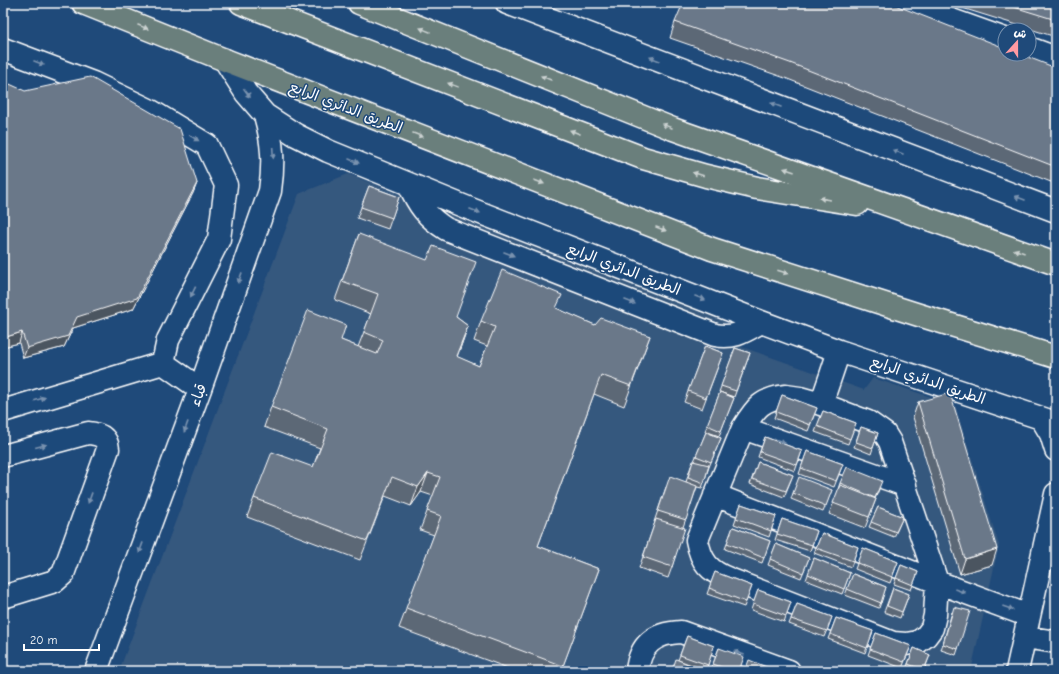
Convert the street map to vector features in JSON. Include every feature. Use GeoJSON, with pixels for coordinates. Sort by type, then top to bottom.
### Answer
{"type":"FeatureCollection","features":[{"type":"Feature","properties":{"kind":"main road","name":"الطريق الدائري الرابع"},"geometry":{"type":"LineString","coordinates":[[83,3],[225,60],[712,249],[1056,357]]}},
{"type":"Feature","properties":{"kind":"main road"},"geometry":{"type":"LineString","coordinates":[[240,3],[643,158],[706,176],[758,188],[905,211]]}},
{"type":"Feature","properties":{"kind":"main road"},"geometry":{"type":"LineString","coordinates":[[359,3],[673,129],[1056,264]]}},
{"type":"Feature","properties":{"kind":"street"},"geometry":{"type":"LineString","coordinates":[[507,3],[1056,212]]}},
{"type":"Feature","properties":{"kind":"street"},"geometry":{"type":"LineString","coordinates":[[904,3],[997,36]]}},
{"type":"Feature","properties":{"kind":"street"},"geometry":{"type":"LineString","coordinates":[[3,49],[93,83],[151,111],[207,145],[226,185],[219,239],[168,340],[164,363]]}},
{"type":"Feature","properties":{"kind":"street"},"geometry":{"type":"LineString","coordinates":[[1037,51],[1056,58]]}},
{"type":"Feature","properties":{"kind":"street","name":"الطريق الدائري الرابع"},"geometry":{"type":"LineString","coordinates":[[225,60],[246,93],[264,115],[296,135],[328,150],[409,184],[761,322],[1049,421]]}},
{"type":"Feature","properties":{"kind":"street","name":"قباء"},"geometry":{"type":"LineString","coordinates":[[96,671],[200,389],[270,191],[273,170],[273,148],[270,132],[264,115]]}},
{"type":"Feature","properties":{"kind":"street"},"geometry":{"type":"LineString","coordinates":[[409,184],[416,201],[425,212],[434,222],[446,229],[649,310],[723,337],[730,337],[738,334],[761,322]]}},
{"type":"Feature","properties":{"kind":"street"},"geometry":{"type":"LineString","coordinates":[[821,404],[839,350]]}},
{"type":"Feature","properties":{"kind":"street"},"geometry":{"type":"LineString","coordinates":[[164,363],[200,389]]}},
{"type":"Feature","properties":{"kind":"street"},"geometry":{"type":"LineString","coordinates":[[3,411],[164,363]]}},
{"type":"Feature","properties":{"kind":"street"},"geometry":{"type":"LineString","coordinates":[[786,396],[821,404],[868,422],[885,434],[890,442],[937,582],[932,628],[926,636],[918,642],[906,644],[893,643],[729,579],[717,574],[706,565],[700,553],[697,540],[743,428],[751,414],[760,404],[773,398],[786,396]]}},
{"type":"Feature","properties":{"kind":"street"},"geometry":{"type":"LineString","coordinates":[[1049,421],[1050,434],[1056,450]]}},
{"type":"Feature","properties":{"kind":"street"},"geometry":{"type":"LineString","coordinates":[[743,428],[905,485]]}},
{"type":"Feature","properties":{"kind":"street"},"geometry":{"type":"LineString","coordinates":[[3,456],[88,433],[103,437],[107,443],[108,449],[63,574],[55,581],[3,597]]}},
{"type":"Feature","properties":{"kind":"street"},"geometry":{"type":"LineString","coordinates":[[1017,671],[1056,494]]}},
{"type":"Feature","properties":{"kind":"street"},"geometry":{"type":"LineString","coordinates":[[715,496],[1029,616]]}},
{"type":"Feature","properties":{"kind":"street"},"geometry":{"type":"LineString","coordinates":[[637,671],[640,658],[646,646],[656,638],[668,633],[681,632],[789,671]]}},
{"type":"Feature","properties":{"kind":"street"},"geometry":{"type":"LineString","coordinates":[[1025,637],[1056,642]]}},
{"type":"Feature","properties":{"kind":"shaded area"},"geometry":{"type":"Polygon","coordinates":[[[348,174],[724,321],[742,347],[864,390],[873,378],[955,405],[999,545],[971,671],[119,671],[299,194],[348,174]]]}},
{"type":"Feature","properties":{"kind":"building"},"geometry":{"type":"Polygon","coordinates":[[[683,3],[890,3],[997,45],[997,62],[1037,62],[1037,61],[1056,68],[1056,167],[790,63],[675,22],[683,3]]]}},
{"type":"Feature","properties":{"kind":"building"},"geometry":{"type":"Polygon","coordinates":[[[1001,3],[1056,3],[1056,20],[1001,3]]]}},
{"type":"Feature","properties":{"kind":"building"},"geometry":{"type":"Polygon","coordinates":[[[90,77],[180,129],[197,183],[137,298],[77,317],[68,336],[27,348],[22,332],[3,338],[3,81],[25,91],[90,77]]]}},
{"type":"Feature","properties":{"kind":"building"},"geometry":{"type":"Polygon","coordinates":[[[369,186],[399,197],[392,218],[361,207],[369,186]]]}},
{"type":"Feature","properties":{"kind":"building"},"geometry":{"type":"Polygon","coordinates":[[[359,234],[427,260],[433,246],[476,262],[456,317],[468,326],[456,356],[479,366],[495,327],[481,321],[502,270],[562,295],[556,308],[595,325],[601,318],[650,336],[631,386],[601,375],[538,546],[599,569],[563,666],[406,608],[441,516],[427,511],[440,477],[428,473],[418,487],[392,477],[367,541],[254,498],[272,452],[313,467],[328,429],[271,407],[308,310],[346,325],[341,340],[377,354],[383,340],[364,332],[378,294],[342,281],[359,234]]]}},
{"type":"Feature","properties":{"kind":"building"},"geometry":{"type":"Polygon","coordinates":[[[705,346],[723,353],[706,398],[688,391],[705,346]]]}},
{"type":"Feature","properties":{"kind":"building"},"geometry":{"type":"Polygon","coordinates":[[[735,348],[750,353],[736,391],[721,386],[735,348]]]}},
{"type":"Feature","properties":{"kind":"building"},"geometry":{"type":"Polygon","coordinates":[[[720,392],[734,398],[721,431],[707,425],[720,392]]]}},
{"type":"Feature","properties":{"kind":"building"},"geometry":{"type":"Polygon","coordinates":[[[950,393],[997,549],[965,559],[918,402],[950,393]]]}},
{"type":"Feature","properties":{"kind":"building"},"geometry":{"type":"Polygon","coordinates":[[[782,395],[817,408],[810,425],[776,412],[782,395]]]}},
{"type":"Feature","properties":{"kind":"building"},"geometry":{"type":"Polygon","coordinates":[[[823,411],[856,423],[850,439],[817,426],[823,411]]]}},
{"type":"Feature","properties":{"kind":"building"},"geometry":{"type":"Polygon","coordinates":[[[861,427],[878,433],[873,448],[856,442],[861,427]]]}},
{"type":"Feature","properties":{"kind":"building"},"geometry":{"type":"Polygon","coordinates":[[[706,432],[721,438],[711,462],[696,456],[706,432]]]}},
{"type":"Feature","properties":{"kind":"building"},"geometry":{"type":"Polygon","coordinates":[[[765,437],[802,451],[797,465],[760,452],[765,437]]]}},
{"type":"Feature","properties":{"kind":"building"},"geometry":{"type":"Polygon","coordinates":[[[807,451],[843,464],[836,481],[801,468],[807,451]]]}},
{"type":"Feature","properties":{"kind":"building"},"geometry":{"type":"Polygon","coordinates":[[[693,461],[709,465],[704,483],[688,477],[693,461]]]}},
{"type":"Feature","properties":{"kind":"building"},"geometry":{"type":"Polygon","coordinates":[[[758,462],[793,475],[786,491],[752,479],[758,462]]]}},
{"type":"Feature","properties":{"kind":"building"},"geometry":{"type":"Polygon","coordinates":[[[847,467],[882,481],[875,498],[840,483],[847,467]]]}},
{"type":"Feature","properties":{"kind":"building"},"geometry":{"type":"Polygon","coordinates":[[[670,476],[697,486],[686,520],[658,511],[670,476]]]}},
{"type":"Feature","properties":{"kind":"building"},"geometry":{"type":"Polygon","coordinates":[[[799,477],[832,490],[826,506],[793,493],[799,477]]]}},
{"type":"Feature","properties":{"kind":"building"},"geometry":{"type":"Polygon","coordinates":[[[840,485],[876,499],[869,517],[833,503],[840,485]]]}},
{"type":"Feature","properties":{"kind":"building"},"geometry":{"type":"Polygon","coordinates":[[[741,504],[776,516],[771,531],[736,518],[741,504]]]}},
{"type":"Feature","properties":{"kind":"building"},"geometry":{"type":"Polygon","coordinates":[[[878,507],[903,517],[896,532],[871,522],[878,507]]]}},
{"type":"Feature","properties":{"kind":"building"},"geometry":{"type":"Polygon","coordinates":[[[656,519],[685,528],[672,567],[643,557],[656,519]]]}},
{"type":"Feature","properties":{"kind":"building"},"geometry":{"type":"Polygon","coordinates":[[[782,519],[817,531],[812,545],[777,534],[782,519]]]}},
{"type":"Feature","properties":{"kind":"building"},"geometry":{"type":"Polygon","coordinates":[[[733,527],[770,541],[764,558],[727,543],[733,527]]]}},
{"type":"Feature","properties":{"kind":"building"},"geometry":{"type":"Polygon","coordinates":[[[822,533],[858,547],[853,561],[816,548],[822,533]]]}},
{"type":"Feature","properties":{"kind":"building"},"geometry":{"type":"Polygon","coordinates":[[[776,544],[809,558],[803,573],[770,559],[776,544]]]}},
{"type":"Feature","properties":{"kind":"building"},"geometry":{"type":"Polygon","coordinates":[[[863,548],[898,562],[892,577],[857,563],[863,548]]]}},
{"type":"Feature","properties":{"kind":"building"},"geometry":{"type":"Polygon","coordinates":[[[814,558],[850,573],[844,589],[808,574],[814,558]]]}},
{"type":"Feature","properties":{"kind":"building"},"geometry":{"type":"Polygon","coordinates":[[[901,565],[918,572],[913,585],[896,578],[901,565]]]}},
{"type":"Feature","properties":{"kind":"building"},"geometry":{"type":"Polygon","coordinates":[[[715,572],[752,586],[746,602],[709,588],[715,572]]]}},
{"type":"Feature","properties":{"kind":"building"},"geometry":{"type":"Polygon","coordinates":[[[853,574],[886,587],[881,603],[847,589],[853,574]]]}},
{"type":"Feature","properties":{"kind":"building"},"geometry":{"type":"Polygon","coordinates":[[[893,588],[909,594],[902,612],[887,606],[893,588]]]}},
{"type":"Feature","properties":{"kind":"building"},"geometry":{"type":"Polygon","coordinates":[[[758,590],[791,602],[786,616],[753,604],[758,590]]]}},
{"type":"Feature","properties":{"kind":"building"},"geometry":{"type":"Polygon","coordinates":[[[797,604],[832,617],[827,631],[791,619],[797,604]]]}},
{"type":"Feature","properties":{"kind":"building"},"geometry":{"type":"Polygon","coordinates":[[[954,607],[970,611],[958,649],[943,644],[954,607]]]}},
{"type":"Feature","properties":{"kind":"building"},"geometry":{"type":"Polygon","coordinates":[[[836,618],[873,631],[867,648],[830,634],[836,618]]]}},
{"type":"Feature","properties":{"kind":"building"},"geometry":{"type":"Polygon","coordinates":[[[876,633],[911,646],[904,662],[870,649],[876,633]]]}},
{"type":"Feature","properties":{"kind":"building"},"geometry":{"type":"Polygon","coordinates":[[[687,636],[714,646],[708,665],[680,655],[687,636]]]}},
{"type":"Feature","properties":{"kind":"building"},"geometry":{"type":"Polygon","coordinates":[[[719,648],[744,657],[739,671],[733,671],[713,664],[719,648]]]}},
{"type":"Feature","properties":{"kind":"building"},"geometry":{"type":"Polygon","coordinates":[[[914,648],[930,655],[924,670],[908,664],[914,648]]]}},
{"type":"Feature","properties":{"kind":"building"},"geometry":{"type":"Polygon","coordinates":[[[676,659],[704,671],[672,671],[676,659]]]}},
{"type":"Feature","properties":{"kind":"building"},"geometry":{"type":"Polygon","coordinates":[[[749,660],[774,670],[774,671],[745,671],[749,660]]]}}]}
